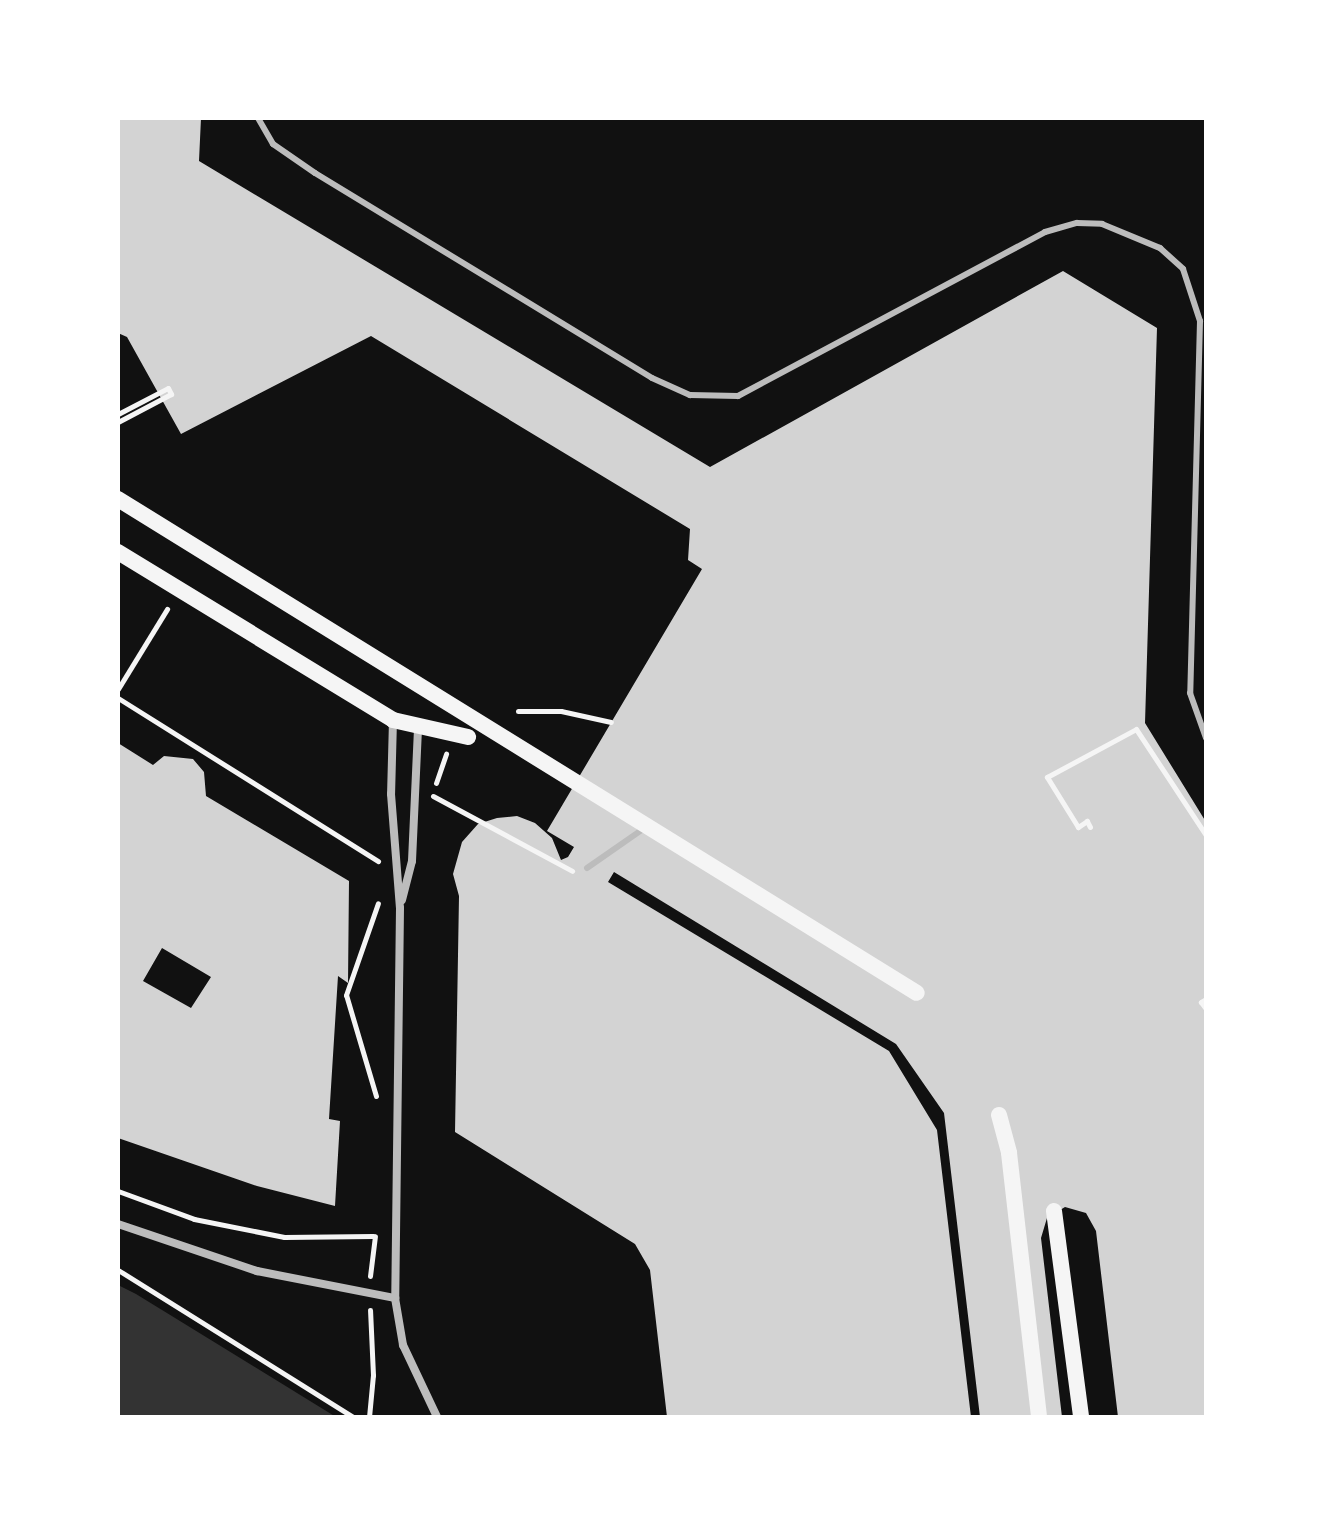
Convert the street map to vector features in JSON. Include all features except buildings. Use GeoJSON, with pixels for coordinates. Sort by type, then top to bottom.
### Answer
{"type":"FeatureCollection","features":[{"type":"Feature","properties":{"kind":"main road"},"geometry":{"type":"LineString","coordinates":[[118,499],[917,993]]}},
{"type":"Feature","properties":{"kind":"main road"},"geometry":{"type":"LineString","coordinates":[[118,552],[393,720],[418,729],[468,737]]}},
{"type":"Feature","properties":{"kind":"main road"},"geometry":{"type":"LineString","coordinates":[[999,1115],[1009,1153],[1039,1417]]}},
{"type":"Feature","properties":{"kind":"main road"},"geometry":{"type":"LineString","coordinates":[[1054,1211],[1081,1417]]}},
{"type":"Feature","properties":{"kind":"street"},"geometry":{"type":"LineString","coordinates":[[393,720],[391,794],[400,908],[395,1298],[403,1345],[437,1417]]}},
{"type":"Feature","properties":{"kind":"street"},"geometry":{"type":"LineString","coordinates":[[400,908],[412,861],[418,729]]}},
{"type":"Feature","properties":{"kind":"street"},"geometry":{"type":"LineString","coordinates":[[118,1224],[257,1271],[395,1298]]}},
{"type":"Feature","properties":{"kind":"lane"},"geometry":{"type":"LineString","coordinates":[[258,118],[273,144],[315,173],[652,378],[690,395],[738,396],[1045,232],[1077,223],[1133,233],[1160,248],[1183,269],[1197,313],[1202,348],[1190,693],[1206,738]]}},
{"type":"Feature","properties":{"kind":"lane"},"geometry":{"type":"LineString","coordinates":[[1197,313],[1206,310]]}},
{"type":"Feature","properties":{"kind":"lane"},"geometry":{"type":"LineString","coordinates":[[587,868],[649,825]]}},
{"type":"Feature","properties":{"kind":"path"},"geometry":{"type":"LineString","coordinates":[[118,414],[168,388],[171,394],[118,422]]}},
{"type":"Feature","properties":{"kind":"path"},"geometry":{"type":"LineString","coordinates":[[155,601],[180,616]]}},
{"type":"Feature","properties":{"kind":"path"},"geometry":{"type":"LineString","coordinates":[[118,689],[167,609]]}},
{"type":"Feature","properties":{"kind":"path"},"geometry":{"type":"LineString","coordinates":[[118,698],[383,864],[379,853]]}},
{"type":"Feature","properties":{"kind":"path"},"geometry":{"type":"LineString","coordinates":[[518,711],[561,711],[611,722]]}},
{"type":"Feature","properties":{"kind":"path"},"geometry":{"type":"LineString","coordinates":[[1090,827],[1087,821],[1078,827],[1047,777],[1136,729],[1206,835]]}},
{"type":"Feature","properties":{"kind":"path"},"geometry":{"type":"LineString","coordinates":[[432,796],[582,876]]}},
{"type":"Feature","properties":{"kind":"path"},"geometry":{"type":"LineString","coordinates":[[377,1099],[346,995],[379,893]]}},
{"type":"Feature","properties":{"kind":"path"},"geometry":{"type":"LineString","coordinates":[[1206,999],[1201,1002],[1206,1009]]}},
{"type":"Feature","properties":{"kind":"path"},"geometry":{"type":"LineString","coordinates":[[118,1191],[194,1219],[284,1237],[373,1236]]}},
{"type":"Feature","properties":{"kind":"path"},"geometry":{"type":"LineString","coordinates":[[118,1270],[353,1417]]}},
{"type":"Feature","properties":{"kind":"path"},"geometry":{"type":"LineString","coordinates":[[369,1294],[373,1375],[369,1417]]}},
{"type":"Feature","properties":{"kind":"shaded area"},"geometry":{"type":"Polygon","coordinates":[[[118,1285],[136,1294],[336,1417],[118,1417],[118,1285]]]}}]}
